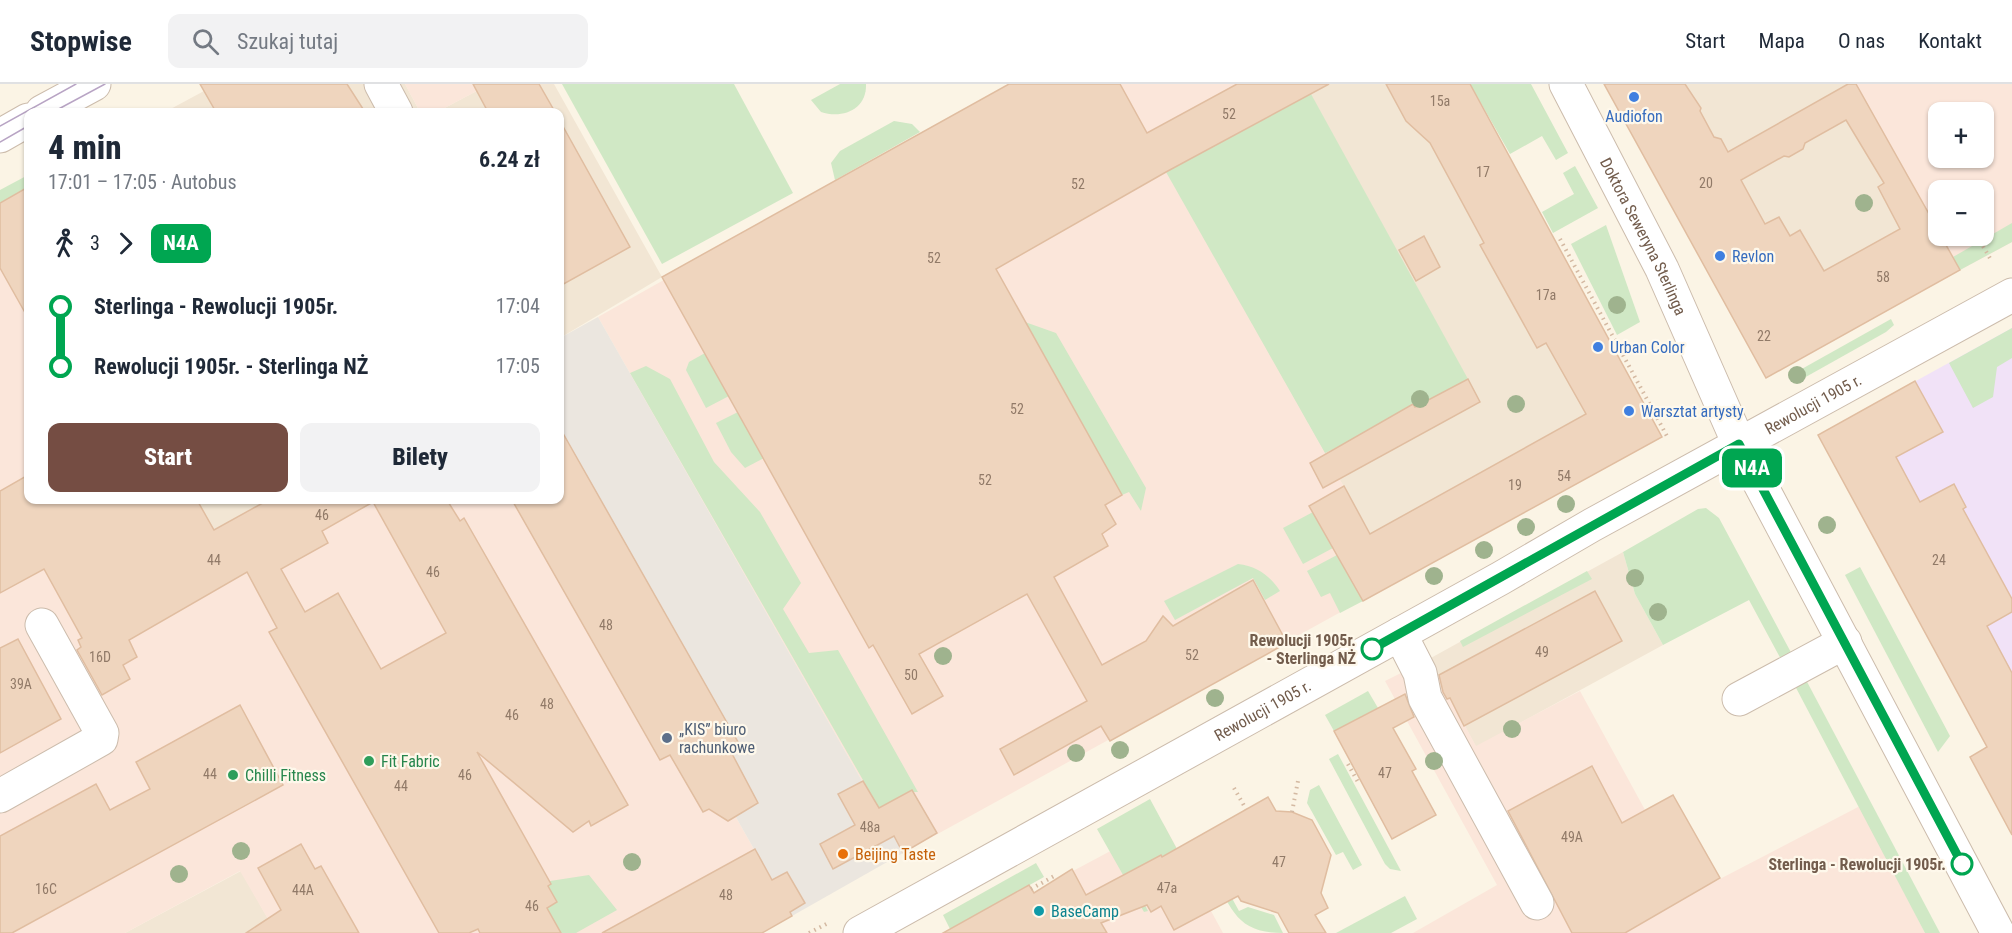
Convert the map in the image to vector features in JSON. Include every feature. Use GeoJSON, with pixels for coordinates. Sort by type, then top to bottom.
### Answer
{"type":"FeatureCollection","features":[{"type":"Feature","properties":{"kind":"street"},"geometry":{"type":"LineString","coordinates":[[49,108],[94,84]]}},
{"type":"Feature","properties":{"kind":"street"},"geometry":{"type":"LineString","coordinates":[[381,84],[394,108]]}},
{"type":"Feature","properties":{"kind":"street","name":"Doktora Seweryna Sterlinga"},"geometry":{"type":"LineString","coordinates":[[1566,84],[1662,268],[1739,444],[1998,933]]}},
{"type":"Feature","properties":{"kind":"street"},"geometry":{"type":"LineString","coordinates":[[0,136],[24,122]]}},
{"type":"Feature","properties":{"kind":"street","name":"Rewolucji 1905 r."},"geometry":{"type":"LineString","coordinates":[[860,933],[1739,444],[2012,296]]}},
{"type":"Feature","properties":{"kind":"street"},"geometry":{"type":"LineString","coordinates":[[0,796],[101,739],[102,733],[42,625]]}},
{"type":"Feature","properties":{"kind":"street"},"geometry":{"type":"LineString","coordinates":[[1400,634],[1420,673],[1425,698],[1537,903]]}},
{"type":"Feature","properties":{"kind":"street"},"geometry":{"type":"LineString","coordinates":[[1739,699],[1845,642]]}},
{"type":"Feature","properties":{"kind":"path"},"geometry":{"type":"LineString","coordinates":[[1560,239],[1668,438]]}},
{"type":"Feature","properties":{"kind":"path"},"geometry":{"type":"LineString","coordinates":[[1983,246],[1991,260]]}},
{"type":"Feature","properties":{"kind":"path"},"geometry":{"type":"LineString","coordinates":[[1348,764],[1359,784]]}},
{"type":"Feature","properties":{"kind":"path"},"geometry":{"type":"LineString","coordinates":[[1292,812],[1298,781]]}},
{"type":"Feature","properties":{"kind":"path"},"geometry":{"type":"LineString","coordinates":[[1233,788],[1246,809]]}},
{"type":"Feature","properties":{"kind":"path"},"geometry":{"type":"LineString","coordinates":[[1031,889],[1056,875]]}},
{"type":"Feature","properties":{"kind":"shaded area"},"geometry":{"type":"Polygon","coordinates":[[[217,84],[405,84],[418,108],[172,108],[217,84]]]}},
{"type":"Feature","properties":{"kind":"shaded area"},"geometry":{"type":"Polygon","coordinates":[[[405,84],[490,84],[445,108],[418,108],[405,84]]]}},
{"type":"Feature","properties":{"kind":"shaded area"},"geometry":{"type":"Polygon","coordinates":[[[490,84],[554,84],[662,277],[564,336],[564,108],[445,108],[490,84]]]}},
{"type":"Feature","properties":{"kind":"shaded area"},"geometry":{"type":"Polygon","coordinates":[[[1012,84],[1306,84],[1311,94],[1167,172],[1397,581],[903,853],[598,317],[1012,84]]]}},
{"type":"Feature","properties":{"kind":"shaded area"},"geometry":{"type":"Polygon","coordinates":[[[1306,84],[1467,84],[1662,437],[1397,581],[1166,172],[1306,84]]]}},
{"type":"Feature","properties":{"kind":"shaded area"},"geometry":{"type":"Polygon","coordinates":[[[1604,84],[1858,84],[1928,212],[1928,246],[1947,246],[1960,270],[1766,378],[1604,84]]]}},
{"type":"Feature","properties":{"kind":"shaded area"},"geometry":{"type":"Polygon","coordinates":[[[1856,84],[2012,84],[2012,242],[1960,270],[1947,246],[1994,246],[1994,180],[1928,180],[1928,212],[1856,84]]]}},
{"type":"Feature","properties":{"kind":"shaded area"},"geometry":{"type":"Polygon","coordinates":[[[0,212],[24,255],[24,504],[165,504],[188,545],[261,504],[558,504],[792,916],[761,933],[276,933],[240,871],[125,933],[0,933],[0,212]]]}},
{"type":"Feature","properties":{"kind":"shaded area"},"geometry":{"type":"Polygon","coordinates":[[[598,317],[903,853],[792,916],[558,504],[564,504],[564,336],[598,317]]]}},
{"type":"Feature","properties":{"kind":"shaded area"},"geometry":{"type":"Polygon","coordinates":[[[2012,328],[2012,835],[1970,757],[1987,747],[1818,435],[2012,328]]]}},
{"type":"Feature","properties":{"kind":"shaded area"},"geometry":{"type":"Polygon","coordinates":[[[164,504],[262,504],[188,545],[164,504]]]}},
{"type":"Feature","properties":{"kind":"shaded area"},"geometry":{"type":"Polygon","coordinates":[[[1623,552],[1635,594],[1663,645],[1476,747],[1429,659],[1623,552]]]}},
{"type":"Feature","properties":{"kind":"shaded area"},"geometry":{"type":"Polygon","coordinates":[[[1429,659],[1476,746],[1580,691],[1691,894],[1860,806],[1925,933],[1413,933],[1497,885],[1385,681],[1429,659]]]}},
{"type":"Feature","properties":{"kind":"shaded area"},"geometry":{"type":"Polygon","coordinates":[[[1163,823],[1223,933],[1107,933],[1073,871],[1163,823]]]}},
{"type":"Feature","properties":{"kind":"shaded area"},"geometry":{"type":"Polygon","coordinates":[[[241,871],[276,933],[125,933],[241,871]]]}},
{"type":"Feature","properties":{"kind":"green space"},"geometry":{"type":"Polygon","coordinates":[[[562,84],[734,84],[793,193],[662,264],[562,84]]]}},
{"type":"Feature","properties":{"kind":"green space"},"geometry":{"type":"Polygon","coordinates":[[[840,84],[866,84],[865,93],[858,106],[845,113],[821,112],[811,100],[840,84]]]}},
{"type":"Feature","properties":{"kind":"green space"},"geometry":{"type":"Polygon","coordinates":[[[1470,84],[1531,84],[1568,153],[1556,160],[1542,136],[1510,154],[1470,84]]]}},
{"type":"Feature","properties":{"kind":"green space"},"geometry":{"type":"Polygon","coordinates":[[[1311,94],[1468,379],[1416,409],[1325,453],[1166,172],[1311,94]]]}},
{"type":"Feature","properties":{"kind":"green space"},"geometry":{"type":"Polygon","coordinates":[[[894,121],[912,124],[920,132],[835,180],[831,163],[840,151],[894,121]]]}},
{"type":"Feature","properties":{"kind":"green space"},"geometry":{"type":"Polygon","coordinates":[[[1575,166],[1598,208],[1553,233],[1542,212],[1574,194],[1563,173],[1575,166]]]}},
{"type":"Feature","properties":{"kind":"green space"},"geometry":{"type":"Polygon","coordinates":[[[24,177],[24,189],[0,203],[0,190],[24,177]]]}},
{"type":"Feature","properties":{"kind":"green space"},"geometry":{"type":"Polygon","coordinates":[[[2012,223],[2012,242],[1960,270],[1953,257],[1972,246],[1994,246],[1994,233],[2012,223]]]}},
{"type":"Feature","properties":{"kind":"green space"},"geometry":{"type":"Polygon","coordinates":[[[1606,225],[1640,322],[1617,335],[1571,244],[1606,225]]]}},
{"type":"Feature","properties":{"kind":"green space"},"geometry":{"type":"Polygon","coordinates":[[[1891,319],[1894,325],[1886,332],[1795,383],[1791,375],[1891,319]]]}},
{"type":"Feature","properties":{"kind":"green space"},"geometry":{"type":"Polygon","coordinates":[[[1025,322],[1056,333],[1146,488],[1141,511],[1129,492],[1122,495],[1025,322]]]}},
{"type":"Feature","properties":{"kind":"green space"},"geometry":{"type":"Polygon","coordinates":[[[2012,328],[2012,358],[1997,367],[1993,397],[1973,408],[1949,363],[2012,328]]]}},
{"type":"Feature","properties":{"kind":"green space"},"geometry":{"type":"Polygon","coordinates":[[[705,353],[729,396],[706,408],[686,370],[689,362],[705,353]]]}},
{"type":"Feature","properties":{"kind":"green space"},"geometry":{"type":"Polygon","coordinates":[[[646,366],[670,379],[714,462],[760,512],[801,583],[783,609],[809,653],[838,650],[918,792],[908,792],[879,808],[630,373],[646,366]]]}},
{"type":"Feature","properties":{"kind":"green space"},"geometry":{"type":"Polygon","coordinates":[[[738,412],[764,458],[745,468],[731,452],[716,423],[738,412]]]}},
{"type":"Feature","properties":{"kind":"green space"},"geometry":{"type":"Polygon","coordinates":[[[1706,508],[1719,518],[1794,658],[1783,663],[1749,600],[1663,645],[1635,594],[1623,552],[1698,509],[1706,508]]]}},
{"type":"Feature","properties":{"kind":"green space"},"geometry":{"type":"Polygon","coordinates":[[[1313,512],[1333,548],[1303,564],[1283,528],[1313,512]]]}},
{"type":"Feature","properties":{"kind":"green space"},"geometry":{"type":"Polygon","coordinates":[[[1337,555],[1363,601],[1340,613],[1330,593],[1321,597],[1307,571],[1337,555]]]}},
{"type":"Feature","properties":{"kind":"green space"},"geometry":{"type":"Polygon","coordinates":[[[1238,564],[1262,573],[1280,591],[1265,600],[1253,578],[1175,620],[1164,601],[1238,564]]]}},
{"type":"Feature","properties":{"kind":"green space"},"geometry":{"type":"Polygon","coordinates":[[[1860,567],[1950,736],[1938,752],[1845,575],[1860,567]]]}},
{"type":"Feature","properties":{"kind":"green space"},"geometry":{"type":"Polygon","coordinates":[[[1587,571],[1592,579],[1463,647],[1460,641],[1587,571]]]}},
{"type":"Feature","properties":{"kind":"green space"},"geometry":{"type":"Polygon","coordinates":[[[1805,678],[1940,933],[1925,933],[1794,684],[1805,678]]]}},
{"type":"Feature","properties":{"kind":"green space"},"geometry":{"type":"Polygon","coordinates":[[[1368,691],[1378,708],[1334,731],[1325,715],[1368,691]]]}},
{"type":"Feature","properties":{"kind":"green space"},"geometry":{"type":"Polygon","coordinates":[[[1338,754],[1401,871],[1390,869],[1385,864],[1329,759],[1338,754]]]}},
{"type":"Feature","properties":{"kind":"green space"},"geometry":{"type":"Polygon","coordinates":[[[1319,785],[1362,865],[1353,870],[1343,852],[1336,855],[1307,803],[1310,790],[1319,785]]]}},
{"type":"Feature","properties":{"kind":"green space"},"geometry":{"type":"Polygon","coordinates":[[[1150,799],[1177,849],[1128,873],[1148,911],[1144,912],[1097,829],[1150,799]]]}},
{"type":"Feature","properties":{"kind":"green space"},"geometry":{"type":"Polygon","coordinates":[[[1036,863],[1044,877],[950,929],[943,915],[1036,863]]]}},
{"type":"Feature","properties":{"kind":"green space"},"geometry":{"type":"Polygon","coordinates":[[[1216,869],[1239,911],[1248,907],[1274,915],[1283,933],[1254,929],[1237,916],[1211,871],[1216,869]]]}},
{"type":"Feature","properties":{"kind":"green space"},"geometry":{"type":"Polygon","coordinates":[[[589,875],[617,910],[576,933],[561,933],[547,908],[557,902],[548,886],[550,881],[589,875]]]}},
{"type":"Feature","properties":{"kind":"green space"},"geometry":{"type":"Polygon","coordinates":[[[1405,896],[1417,919],[1391,933],[1336,933],[1405,896]]]}},
{"type":"Feature","properties":{"kind":"building"},"geometry":{"type":"Polygon","coordinates":[[[200,84],[347,84],[362,108],[214,108],[200,84]]]}},
{"type":"Feature","properties":{"kind":"building"},"geometry":{"type":"Polygon","coordinates":[[[473,84],[539,84],[553,108],[486,108],[473,84]]]}},
{"type":"Feature","properties":{"kind":"building"},"geometry":{"type":"Polygon","coordinates":[[[1009,84],[1120,84],[1147,133],[1237,84],[1329,84],[1166,172],[996,269],[1122,495],[1105,505],[1116,524],[1102,534],[1108,546],[1054,577],[1102,665],[1146,641],[1163,616],[1173,626],[1253,580],[1287,643],[1110,741],[1101,726],[1014,775],[1000,749],[1087,701],[1027,594],[919,654],[943,696],[912,714],[873,645],[869,648],[662,277],[1009,84]]]}},
{"type":"Feature","properties":{"kind":"building"},"geometry":{"type":"Polygon","coordinates":[[[1386,84],[1470,84],[1662,437],[1363,601],[1309,506],[1344,486],[1370,534],[1586,414],[1546,343],[1537,348],[1480,245],[1484,243],[1430,143],[1406,121],[1386,84]]]}},
{"type":"Feature","properties":{"kind":"building"},"geometry":{"type":"Polygon","coordinates":[[[1604,84],[1685,84],[1701,108],[1700,111],[1714,137],[1721,139],[1728,152],[1848,84],[1856,84],[1928,212],[1928,246],[1947,246],[1960,270],[1766,378],[1604,84]],[[1846,120],[1805,143],[1803,149],[1789,157],[1784,156],[1741,180],[1765,224],[1779,217],[1790,236],[1800,230],[1824,271],[1900,229],[1878,187],[1884,183],[1846,120]]]}},
{"type":"Feature","properties":{"kind":"building"},"geometry":{"type":"Polygon","coordinates":[[[564,128],[630,247],[564,284],[564,128]]]}},
{"type":"Feature","properties":{"kind":"building"},"geometry":{"type":"Polygon","coordinates":[[[24,189],[24,311],[0,268],[0,203],[24,189]]]}},
{"type":"Feature","properties":{"kind":"building"},"geometry":{"type":"Polygon","coordinates":[[[1424,236],[1440,267],[1416,281],[1399,250],[1424,236]]]}},
{"type":"Feature","properties":{"kind":"building"},"geometry":{"type":"Polygon","coordinates":[[[1468,379],[1480,402],[1323,488],[1310,463],[1413,404],[1415,407],[1468,379]]]}},
{"type":"Feature","properties":{"kind":"building"},"geometry":{"type":"Polygon","coordinates":[[[1915,381],[1943,432],[1896,457],[1920,502],[1954,484],[1966,507],[1963,509],[2012,599],[2012,612],[1987,626],[2012,673],[2012,835],[1970,757],[1987,747],[1818,435],[1915,381]]]}},
{"type":"Feature","properties":{"kind":"building"},"geometry":{"type":"Polygon","coordinates":[[[564,435],[738,742],[729,748],[758,803],[728,821],[709,809],[703,812],[670,755],[660,760],[514,504],[564,504],[564,435]]]}},
{"type":"Feature","properties":{"kind":"building"},"geometry":{"type":"Polygon","coordinates":[[[24,477],[24,504],[199,504],[214,530],[261,504],[369,504],[322,531],[328,543],[281,569],[305,612],[338,593],[381,669],[446,633],[374,504],[449,504],[460,521],[464,518],[628,805],[591,826],[589,821],[573,832],[477,752],[551,884],[548,886],[557,902],[547,908],[561,933],[480,933],[478,929],[469,933],[439,933],[269,632],[277,628],[247,572],[129,640],[137,657],[123,665],[130,679],[102,695],[77,650],[81,647],[78,640],[82,638],[44,569],[0,593],[0,491],[24,477]]]}},
{"type":"Feature","properties":{"kind":"building"},"geometry":{"type":"Polygon","coordinates":[[[1595,591],[1622,641],[1464,726],[1450,698],[1447,699],[1443,692],[1439,675],[1595,591]]]}},
{"type":"Feature","properties":{"kind":"building"},"geometry":{"type":"Polygon","coordinates":[[[18,639],[61,719],[0,753],[0,648],[18,639]]]}},
{"type":"Feature","properties":{"kind":"building"},"geometry":{"type":"Polygon","coordinates":[[[1405,694],[1414,717],[1393,728],[1416,769],[1412,771],[1436,815],[1392,839],[1334,731],[1405,694]]]}},
{"type":"Feature","properties":{"kind":"building"},"geometry":{"type":"Polygon","coordinates":[[[240,705],[283,785],[12,933],[0,933],[0,836],[96,784],[110,810],[150,789],[136,762],[240,705]]]}},
{"type":"Feature","properties":{"kind":"building"},"geometry":{"type":"Polygon","coordinates":[[[1592,766],[1622,823],[1673,795],[1720,878],[1625,933],[1572,933],[1508,811],[1592,766]]]}},
{"type":"Feature","properties":{"kind":"building"},"geometry":{"type":"Polygon","coordinates":[[[863,781],[879,808],[912,790],[937,833],[903,853],[894,836],[833,869],[820,844],[855,825],[838,794],[863,781]]]}},
{"type":"Feature","properties":{"kind":"building"},"geometry":{"type":"Polygon","coordinates":[[[1268,797],[1276,811],[1292,812],[1312,820],[1331,855],[1321,893],[1328,908],[1315,915],[1326,933],[1289,933],[1278,913],[1241,901],[1238,896],[1174,930],[1161,906],[1151,912],[1147,905],[1101,923],[1107,933],[943,933],[1029,885],[1034,893],[1072,869],[1086,895],[1161,855],[1162,857],[1268,797]]]}},
{"type":"Feature","properties":{"kind":"building"},"geometry":{"type":"Polygon","coordinates":[[[301,844],[315,869],[321,866],[359,933],[246,933],[281,910],[258,868],[301,844]]]}},
{"type":"Feature","properties":{"kind":"building"},"geometry":{"type":"Polygon","coordinates":[[[755,849],[772,880],[787,872],[805,903],[790,912],[792,916],[762,933],[602,933],[755,849]]]}},
{"type":"Feature","properties":{"kind":"tram line"},"geometry":{"type":"LineString","coordinates":[[33,108],[76,84]]}},
{"type":"Feature","properties":{"kind":"tram line"},"geometry":{"type":"LineString","coordinates":[[60,108],[105,84]]}},
{"type":"Feature","properties":{"kind":"tram line"},"geometry":{"type":"LineString","coordinates":[[0,126],[24,113]]}},
{"type":"Feature","properties":{"kind":"tram line"},"geometry":{"type":"LineString","coordinates":[[0,142],[24,128]]}},
{"type":"Feature","properties":{"kind":"bus line","name":"N4A"},"geometry":{"type":"LineString","coordinates":[[1372,649],[1739,444],[1962,864]]}},
{"type":"Feature","properties":{"kind":"place","name":"Audiofon"},"geometry":{"type":"Point","coordinates":[1634,97]}},
{"type":"Feature","properties":{"kind":"place","name":"Revlon"},"geometry":{"type":"Point","coordinates":[1720,256]}},
{"type":"Feature","properties":{"kind":"place","name":"Urban Color"},"geometry":{"type":"Point","coordinates":[1598,347]}},
{"type":"Feature","properties":{"kind":"place","name":"Warsztat artysty"},"geometry":{"type":"Point","coordinates":[1629,411]}},
{"type":"Feature","properties":{"kind":"place","name":"Rewolucji 1905r. - Sterlinga NŻ"},"geometry":{"type":"Point","coordinates":[1372,649]}},
{"type":"Feature","properties":{"kind":"place","name":"„KIS” biuro rachunkowe"},"geometry":{"type":"Point","coordinates":[667,738]}},
{"type":"Feature","properties":{"kind":"place","name":"Fit Fabric"},"geometry":{"type":"Point","coordinates":[369,761]}},
{"type":"Feature","properties":{"kind":"place","name":"Chilli Fitness"},"geometry":{"type":"Point","coordinates":[233,775]}},
{"type":"Feature","properties":{"kind":"place","name":"Beijing Taste"},"geometry":{"type":"Point","coordinates":[843,854]}},
{"type":"Feature","properties":{"kind":"place","name":"Sterlinga - Rewolucji 1905r."},"geometry":{"type":"Point","coordinates":[1962,864]}},
{"type":"Feature","properties":{"kind":"place","name":"BaseCamp"},"geometry":{"type":"Point","coordinates":[1039,911]}}]}
